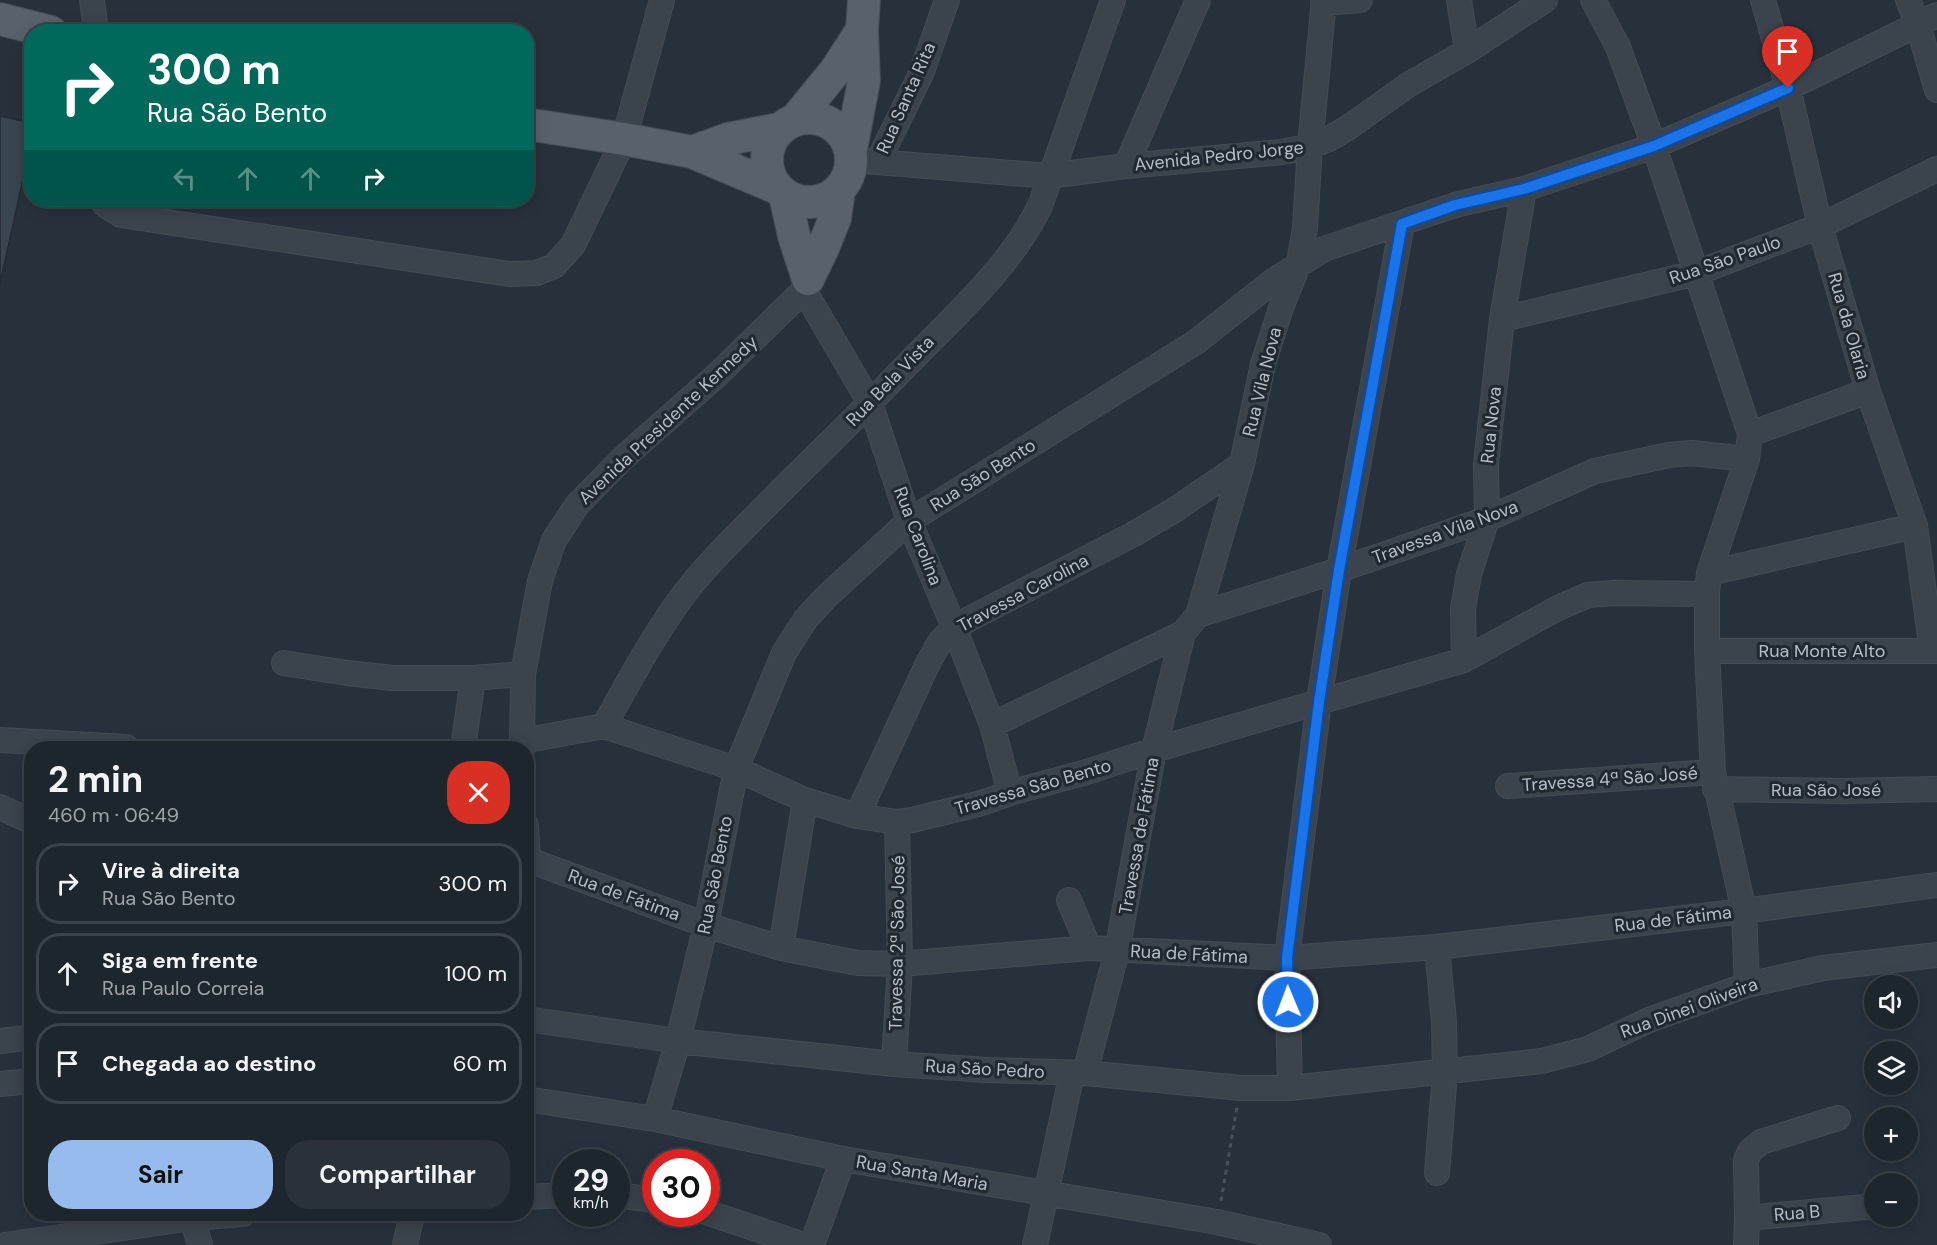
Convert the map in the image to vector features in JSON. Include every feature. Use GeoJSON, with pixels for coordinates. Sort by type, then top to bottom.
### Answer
{"type":"FeatureCollection","features":[{"type":"Feature","properties":{"kind":"main road"},"geometry":{"type":"LineString","coordinates":[[806,285],[781,191],[767,169],[768,148],[836,70],[863,15]]}},
{"type":"Feature","properties":{"kind":"main road","name":"Avenida Presidente Kennedy"},"geometry":{"type":"LineString","coordinates":[[806,285],[835,218],[839,190],[860,157],[864,81],[863,15]]}},
{"type":"Feature","properties":{"kind":"main road"},"geometry":{"type":"LineString","coordinates":[[0,19],[24,25]]}},
{"type":"Feature","properties":{"kind":"main road"},"geometry":{"type":"LineString","coordinates":[[692,152],[728,139],[813,117],[830,122],[843,134],[860,157]]}},
{"type":"Feature","properties":{"kind":"main road"},"geometry":{"type":"LineString","coordinates":[[534,125],[692,152],[803,202],[822,200],[839,190]]}},
{"type":"Feature","properties":{"kind":"street"},"geometry":{"type":"LineString","coordinates":[[93,0],[95,24]]}},
{"type":"Feature","properties":{"kind":"street"},"geometry":{"type":"LineString","coordinates":[[108,207],[121,215],[509,274],[537,273],[554,266],[573,245],[624,139],[662,0]]}},
{"type":"Feature","properties":{"kind":"street","name":"Rua Santa Rita"},"geometry":{"type":"LineString","coordinates":[[860,157],[921,74],[947,0]]}},
{"type":"Feature","properties":{"kind":"street","name":"Rua Bela Vista"},"geometry":{"type":"LineString","coordinates":[[604,726],[650,645],[680,599],[736,536],[870,403],[1010,255],[1029,229],[1040,206],[1113,0]]}},
{"type":"Feature","properties":{"kind":"street"},"geometry":{"type":"LineString","coordinates":[[1126,166],[1198,0]]}},
{"type":"Feature","properties":{"kind":"street"},"geometry":{"type":"LineString","coordinates":[[1310,146],[1323,1],[1360,0]]}},
{"type":"Feature","properties":{"kind":"street"},"geometry":{"type":"LineString","coordinates":[[1459,0],[1467,51]]}},
{"type":"Feature","properties":{"kind":"street","name":"Avenida Pedro Jorge"},"geometry":{"type":"LineString","coordinates":[[860,157],[1049,176],[1126,166],[1282,152],[1310,146],[1329,139],[1349,127],[1408,85],[1467,51],[1545,0]]}},
{"type":"Feature","properties":{"kind":"street"},"geometry":{"type":"LineString","coordinates":[[1593,0],[1618,47],[1654,146],[1750,434],[1747,459],[1708,583],[1707,651],[1714,781],[1744,911],[1748,985]]}},
{"type":"Feature","properties":{"kind":"street","name":"Rua da Olaria"},"geometry":{"type":"LineString","coordinates":[[1763,0],[1788,88],[1820,226],[1868,391],[1915,526],[1934,651]]}},
{"type":"Feature","properties":{"kind":"street"},"geometry":{"type":"LineString","coordinates":[[1908,0],[1927,20],[1937,90]]}},
{"type":"Feature","properties":{"kind":"street","name":"Rua São Bento"},"geometry":{"type":"LineString","coordinates":[[655,1119],[678,1041],[706,925],[736,769],[784,653],[806,620],[826,597],[909,521],[1196,342],[1273,281],[1324,249],[1455,205],[1524,189],[1654,146],[1788,88],[1927,20]]}},
{"type":"Feature","properties":{"kind":"street","name":"Rua Vila Nova"},"geometry":{"type":"LineString","coordinates":[[1190,624],[1242,464],[1263,364],[1281,308],[1299,263],[1305,228],[1310,146]]}},
{"type":"Feature","properties":{"kind":"street","name":"Rua São Paulo"},"geometry":{"type":"LineString","coordinates":[[1502,319],[1696,273],[1820,226],[1937,169]]}},
{"type":"Feature","properties":{"kind":"street","name":"Rua Nova"},"geometry":{"type":"LineString","coordinates":[[1464,660],[1463,609],[1469,574],[1487,519],[1486,465],[1502,319],[1524,189]]}},
{"type":"Feature","properties":{"kind":"street"},"geometry":{"type":"LineString","coordinates":[[1290,1088],[1287,958],[1319,702],[1339,570],[1402,224]]}},
{"type":"Feature","properties":{"kind":"street","name":"Rua Carolina"},"geometry":{"type":"LineString","coordinates":[[806,285],[870,403],[909,521],[992,725],[1010,793]]}},
{"type":"Feature","properties":{"kind":"street","name":"Avenida Presidente Kennedy"},"geometry":{"type":"LineString","coordinates":[[522,741],[523,674],[540,581],[554,540],[577,505],[623,458],[716,376],[806,285]]}},
{"type":"Feature","properties":{"kind":"street"},"geometry":{"type":"LineString","coordinates":[[1750,434],[1868,391]]}},
{"type":"Feature","properties":{"kind":"street","name":"Travessa Vila Nova"},"geometry":{"type":"LineString","coordinates":[[992,725],[1190,624],[1487,519],[1595,471],[1669,455],[1692,453],[1747,459]]}},
{"type":"Feature","properties":{"kind":"street","name":"Travessa Carolina"},"geometry":{"type":"LineString","coordinates":[[857,816],[928,663],[940,642],[954,627],[1132,535],[1173,511],[1242,464]]}},
{"type":"Feature","properties":{"kind":"street","name":"Travessa São Bento"},"geometry":{"type":"LineString","coordinates":[[604,726],[736,769],[805,800],[857,816],[897,822],[912,820],[982,803],[1154,750],[1464,660],[1556,609],[1588,596],[1708,583],[1915,526]]}},
{"type":"Feature","properties":{"kind":"street","name":"Travessa de Fátima"},"geometry":{"type":"LineString","coordinates":[[1035,1245],[1078,1073],[1118,951],[1154,750],[1190,624]]}},
{"type":"Feature","properties":{"kind":"street","name":"Rua Monte Alto"},"geometry":{"type":"LineString","coordinates":[[1707,651],[1934,651]]}},
{"type":"Feature","properties":{"kind":"street"},"geometry":{"type":"LineString","coordinates":[[285,663],[393,678],[473,678],[523,674]]}},
{"type":"Feature","properties":{"kind":"street"},"geometry":{"type":"LineString","coordinates":[[464,741],[473,678]]}},
{"type":"Feature","properties":{"kind":"street"},"geometry":{"type":"LineString","coordinates":[[534,742],[604,726]]}},
{"type":"Feature","properties":{"kind":"street"},"geometry":{"type":"LineString","coordinates":[[0,740],[24,741]]}},
{"type":"Feature","properties":{"kind":"street","name":"Travessa 4ª São José"},"geometry":{"type":"LineString","coordinates":[[1508,786],[1714,781]]}},
{"type":"Feature","properties":{"kind":"street","name":"Rua São José"},"geometry":{"type":"LineString","coordinates":[[1714,781],[1843,791],[1937,789]]}},
{"type":"Feature","properties":{"kind":"street"},"geometry":{"type":"LineString","coordinates":[[781,948],[805,800]]}},
{"type":"Feature","properties":{"kind":"street"},"geometry":{"type":"LineString","coordinates":[[0,807],[24,818]]}},
{"type":"Feature","properties":{"kind":"street","name":"Travessa 2ª São José"},"geometry":{"type":"LineString","coordinates":[[894,1064],[900,964],[897,822]]}},
{"type":"Feature","properties":{"kind":"street","name":"Rua de Fátima"},"geometry":{"type":"LineString","coordinates":[[534,864],[706,925],[781,948],[858,963],[900,964],[1089,948],[1287,958],[1437,947],[1744,911],[1937,885]]}},
{"type":"Feature","properties":{"kind":"street"},"geometry":{"type":"LineString","coordinates":[[1069,900],[1089,948]]}},
{"type":"Feature","properties":{"kind":"street"},"geometry":{"type":"LineString","coordinates":[[1437,947],[1444,1022],[1445,1073],[1437,1173]]}},
{"type":"Feature","properties":{"kind":"street","name":"Rua Dinei Oliveira"},"geometry":{"type":"LineString","coordinates":[[1445,1073],[1542,1061],[1588,1048],[1649,1020],[1748,985],[1823,968],[1937,955]]}},
{"type":"Feature","properties":{"kind":"street","name":"Rua São Pedro"},"geometry":{"type":"LineString","coordinates":[[534,1020],[678,1041],[894,1064],[1078,1073],[1241,1088],[1290,1088],[1445,1073]]}},
{"type":"Feature","properties":{"kind":"street"},"geometry":{"type":"LineString","coordinates":[[0,1041],[24,1038]]}},
{"type":"Feature","properties":{"kind":"street"},"geometry":{"type":"LineString","coordinates":[[0,1084],[24,1082]]}},
{"type":"Feature","properties":{"kind":"street","name":"Rua Santa Maria"},"geometry":{"type":"LineString","coordinates":[[534,1100],[655,1119],[843,1159],[1217,1222],[1319,1245]]}},
{"type":"Feature","properties":{"kind":"street"},"geometry":{"type":"LineString","coordinates":[[1746,1245],[1746,1160],[1755,1146],[1761,1142],[1838,1118]]}},
{"type":"Feature","properties":{"kind":"street"},"geometry":{"type":"LineString","coordinates":[[812,1245],[843,1159]]}},
{"type":"Feature","properties":{"kind":"street"},"geometry":{"type":"LineString","coordinates":[[534,1197],[552,1196]]}},
{"type":"Feature","properties":{"kind":"street","name":"Rua B"},"geometry":{"type":"LineString","coordinates":[[1747,1218],[1864,1207]]}},
{"type":"Feature","properties":{"kind":"street"},"geometry":{"type":"LineString","coordinates":[[720,1217],[804,1245]]}},
{"type":"Feature","properties":{"kind":"street"},"geometry":{"type":"LineString","coordinates":[[5,1245],[65,1241],[175,1221]]}},
{"type":"Feature","properties":{"kind":"street"},"geometry":{"type":"LineString","coordinates":[[193,1221],[200,1245]]}},
{"type":"Feature","properties":{"kind":"street"},"geometry":{"type":"LineString","coordinates":[[405,1245],[410,1221]]}},
{"type":"Feature","properties":{"kind":"path"},"geometry":{"type":"LineString","coordinates":[[1217,1222],[1241,1088]]}},
{"type":"Feature","properties":{"kind":"building"},"geometry":{"type":"Polygon","coordinates":[[[0,116],[24,121],[24,174],[0,284],[0,116]]]}},
{"type":"Feature","properties":{"kind":"route"},"geometry":{"type":"LineString","coordinates":[[1288,1002],[1287,958],[1319,702],[1339,570],[1402,224],[1455,205],[1524,189],[1654,146],[1788,88]]}}]}
